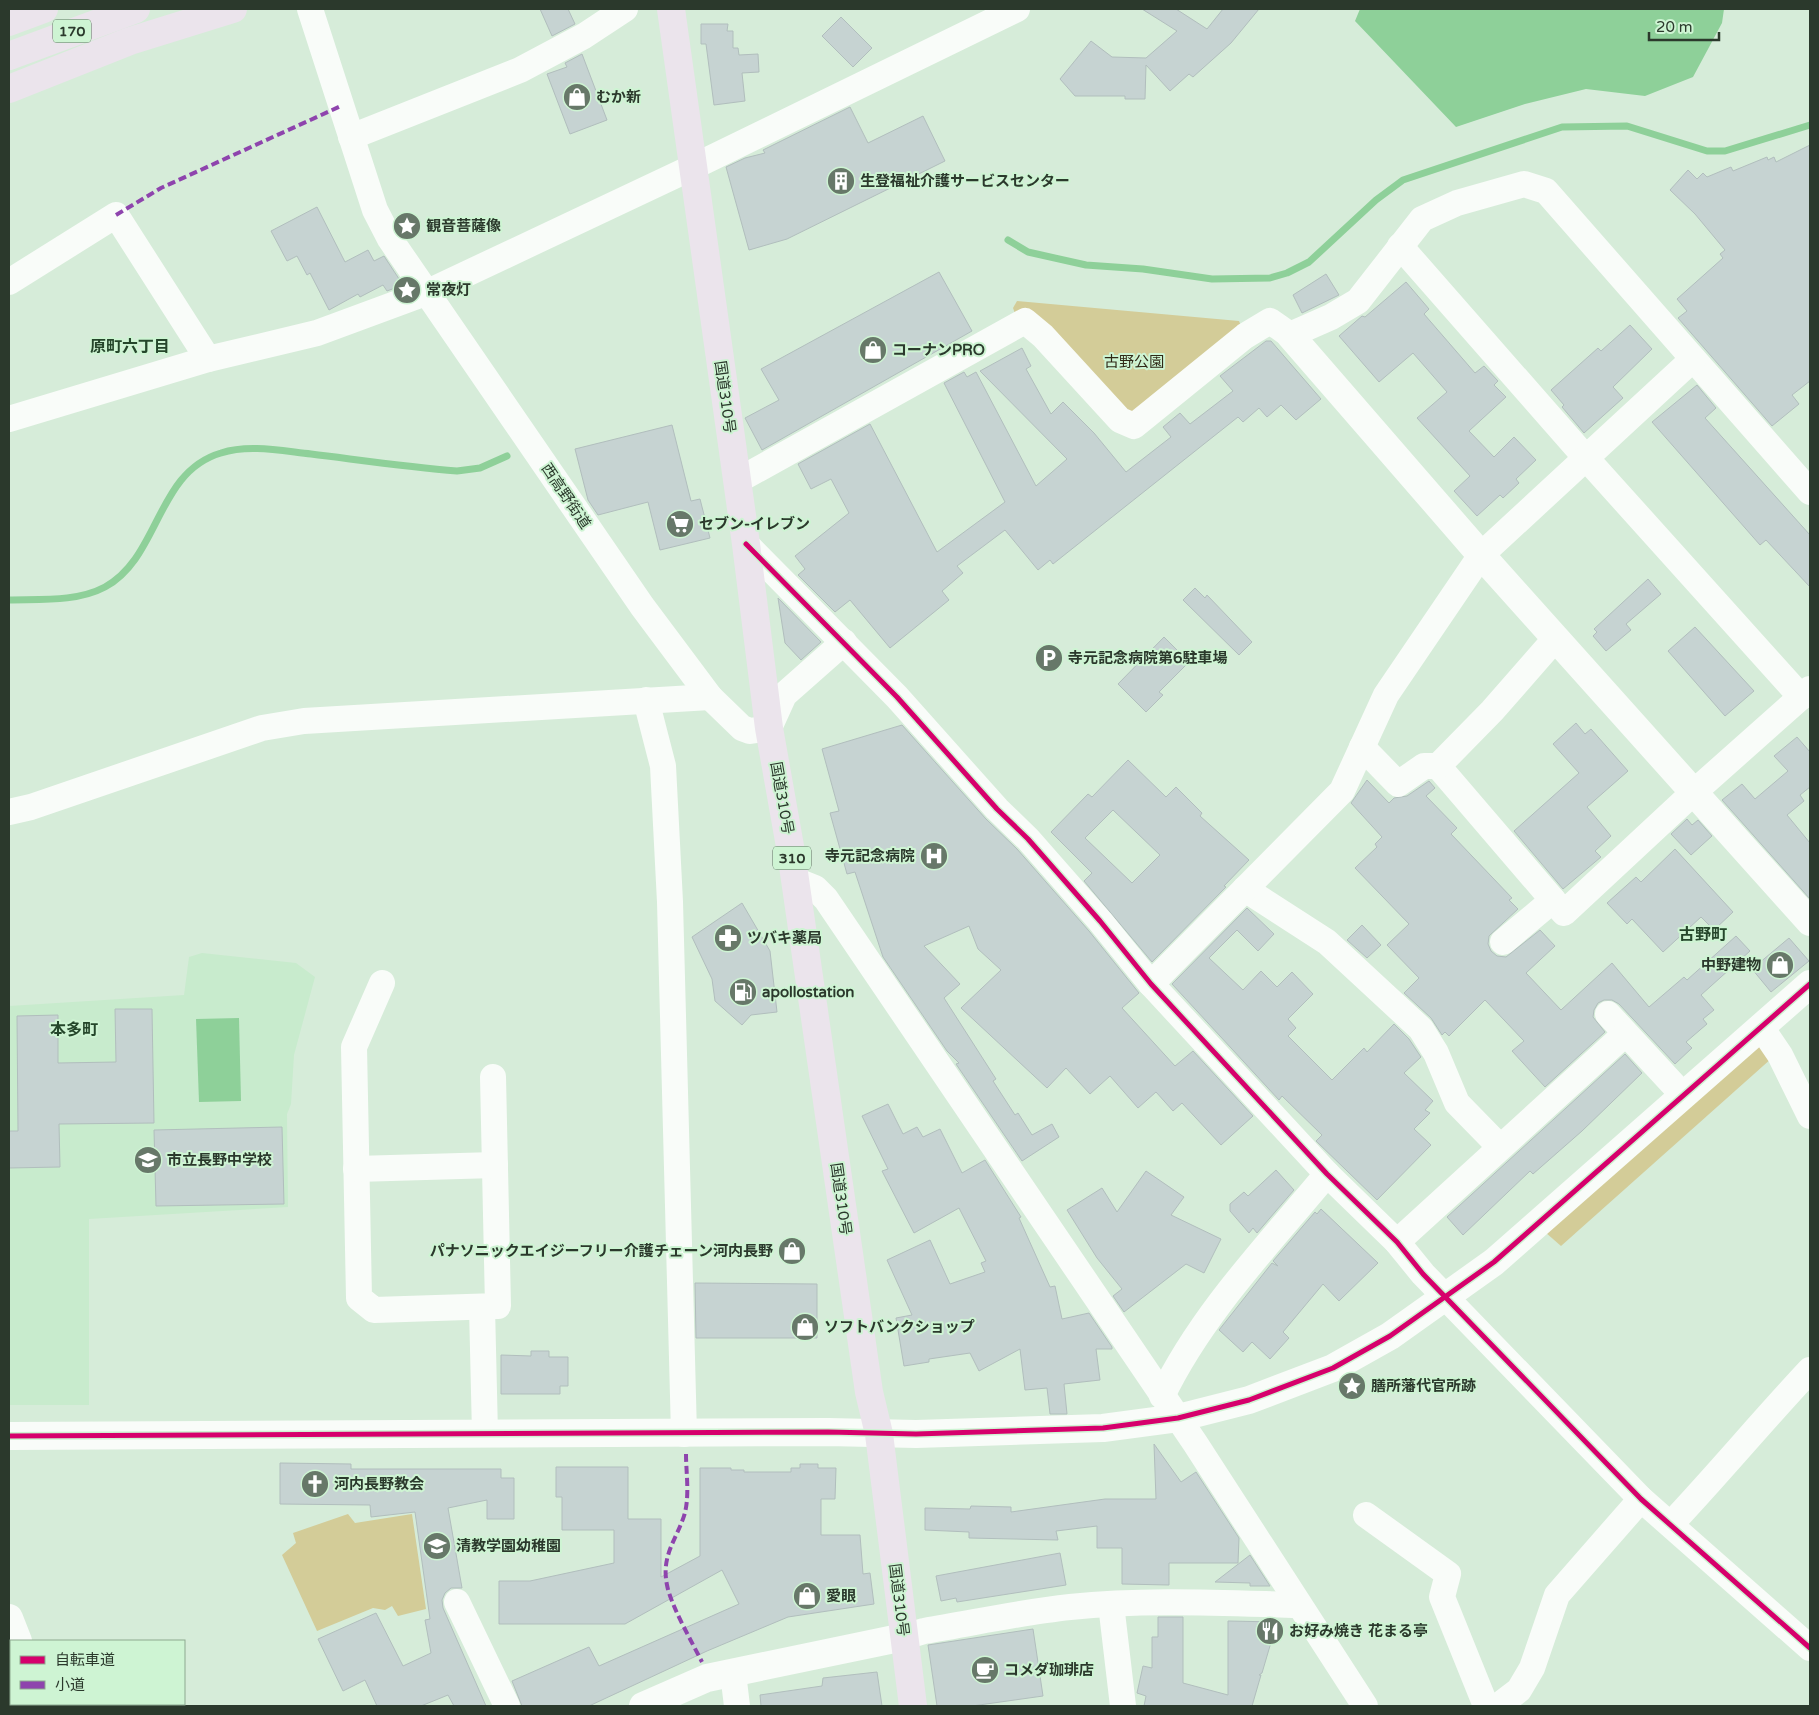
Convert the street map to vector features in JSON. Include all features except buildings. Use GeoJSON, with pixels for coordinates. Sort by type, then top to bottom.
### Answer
{"type":"FeatureCollection","features":[{"type":"Feature","properties":{"kind":"highway","name":"170"},"geometry":{"type":"LineString","coordinates":[[9,22],[44,9]]}},
{"type":"Feature","properties":{"kind":"highway","name":"170"},"geometry":{"type":"LineString","coordinates":[[9,56],[136,9]]}},
{"type":"Feature","properties":{"kind":"highway"},"geometry":{"type":"LineString","coordinates":[[9,89],[130,41],[233,9]]}},
{"type":"Feature","properties":{"kind":"highway","name":"国道310号"},"geometry":{"type":"LineString","coordinates":[[671,9],[746,544],[769,728],[795,880],[869,1392],[879,1434],[913,1706]]}},
{"type":"Feature","properties":{"kind":"street","name":"西高野街道"},"geometry":{"type":"LineString","coordinates":[[310,9],[375,210],[390,239],[636,598],[710,697],[742,728],[750,731],[769,728]]}},
{"type":"Feature","properties":{"kind":"street"},"geometry":{"type":"LineString","coordinates":[[351,137],[520,70],[584,36],[625,9]]}},
{"type":"Feature","properties":{"kind":"street"},"geometry":{"type":"LineString","coordinates":[[9,419],[208,359],[317,333],[428,292],[694,167],[1017,9]]}},
{"type":"Feature","properties":{"kind":"street"},"geometry":{"type":"LineString","coordinates":[[1290,335],[1331,317],[1358,300],[1422,219],[1457,203],[1524,184],[1546,191],[1810,492]]}},
{"type":"Feature","properties":{"kind":"street"},"geometry":{"type":"LineString","coordinates":[[9,282],[116,215],[208,359]]}},
{"type":"Feature","properties":{"kind":"street"},"geometry":{"type":"LineString","coordinates":[[1400,246],[1586,458],[1806,693],[1693,793],[1564,913],[1438,766]]}},
{"type":"Feature","properties":{"kind":"street"},"geometry":{"type":"LineString","coordinates":[[737,481],[1025,322],[1043,336],[1120,420],[1134,426],[1245,336],[1270,321],[1290,335],[1480,555],[1810,922]]}},
{"type":"Feature","properties":{"kind":"street"},"geometry":{"type":"LineString","coordinates":[[1151,984],[1342,791],[1386,695],[1480,555],[1693,359]]}},
{"type":"Feature","properties":{"kind":"street"},"geometry":{"type":"LineString","coordinates":[[746,544],[844,642],[997,809],[1028,839],[1100,921],[1151,984],[1327,1174],[1397,1242],[1422,1274],[1446,1296],[1641,1499],[1672,1524],[1810,1648]]}},
{"type":"Feature","properties":{"kind":"street"},"geometry":{"type":"LineString","coordinates":[[1362,747],[1398,784],[1424,766],[1438,766],[1492,711],[1555,638]]}},
{"type":"Feature","properties":{"kind":"street"},"geometry":{"type":"LineString","coordinates":[[769,728],[784,695],[844,642]]}},
{"type":"Feature","properties":{"kind":"street"},"geometry":{"type":"LineString","coordinates":[[9,812],[49,801],[262,728],[304,721],[710,697]]}},
{"type":"Feature","properties":{"kind":"street"},"geometry":{"type":"LineString","coordinates":[[646,700],[663,766],[675,1046],[684,1434]]}},
{"type":"Feature","properties":{"kind":"street"},"geometry":{"type":"LineString","coordinates":[[795,880],[815,888],[826,899],[1178,1418],[1365,1706]]}},
{"type":"Feature","properties":{"kind":"street"},"geometry":{"type":"LineString","coordinates":[[1245,889],[1327,942],[1421,1029],[1436,1053],[1458,1103],[1500,1147]]}},
{"type":"Feature","properties":{"kind":"street"},"geometry":{"type":"LineString","coordinates":[[1503,942],[1553,900]]}},
{"type":"Feature","properties":{"kind":"street"},"geometry":{"type":"LineString","coordinates":[[382,983],[354,1047],[359,1298],[374,1310],[498,1306],[493,1077]]}},
{"type":"Feature","properties":{"kind":"street"},"geometry":{"type":"LineString","coordinates":[[9,1436],[879,1434],[1103,1428],[1178,1418],[1249,1400],[1332,1368],[1390,1336],[1494,1262],[1682,1094],[1810,984]]}},
{"type":"Feature","properties":{"kind":"street"},"geometry":{"type":"LineString","coordinates":[[1608,1014],[1682,1094]]}},
{"type":"Feature","properties":{"kind":"street"},"geometry":{"type":"LineString","coordinates":[[1760,1027],[1780,1055],[1810,1116]]}},
{"type":"Feature","properties":{"kind":"street"},"geometry":{"type":"LineString","coordinates":[[1397,1242],[1625,1034]]}},
{"type":"Feature","properties":{"kind":"street"},"geometry":{"type":"LineString","coordinates":[[356,1169],[495,1165]]}},
{"type":"Feature","properties":{"kind":"street"},"geometry":{"type":"LineString","coordinates":[[1162,1396],[1177,1365],[1225,1297],[1327,1174]]}},
{"type":"Feature","properties":{"kind":"street"},"geometry":{"type":"LineString","coordinates":[[482,1307],[485,1434]]}},
{"type":"Feature","properties":{"kind":"street"},"geometry":{"type":"LineString","coordinates":[[1672,1524],[1728,1464],[1755,1428],[1810,1370]]}},
{"type":"Feature","properties":{"kind":"street"},"geometry":{"type":"LineString","coordinates":[[1498,1706],[1519,1690],[1532,1668],[1557,1594],[1641,1499]]}},
{"type":"Feature","properties":{"kind":"street"},"geometry":{"type":"LineString","coordinates":[[1366,1515],[1448,1574],[1442,1597],[1486,1706]]}},
{"type":"Feature","properties":{"kind":"street"},"geometry":{"type":"LineString","coordinates":[[643,1706],[707,1678],[904,1637],[924,1631],[1069,1607],[1177,1601],[1298,1605]]}},
{"type":"Feature","properties":{"kind":"street"},"geometry":{"type":"LineString","coordinates":[[457,1602],[507,1706]]}},
{"type":"Feature","properties":{"kind":"street"},"geometry":{"type":"LineString","coordinates":[[1111,1604],[1123,1706]]}},
{"type":"Feature","properties":{"kind":"street"},"geometry":{"type":"LineString","coordinates":[[9,1618],[18,1640]]}},
{"type":"Feature","properties":{"kind":"street"},"geometry":{"type":"LineString","coordinates":[[733,1673],[737,1706]]}},
{"type":"Feature","properties":{"kind":"shaded area"},"geometry":{"type":"Polygon","coordinates":[[[1360,9],[1724,9],[1722,23],[1693,77],[1645,96],[1586,89],[1525,104],[1456,127],[1355,21],[1360,9]]]}},
{"type":"Feature","properties":{"kind":"shaded area","name":"市立長野中学校"},"geometry":{"type":"Polygon","coordinates":[[[202,953],[296,963],[315,977],[294,1055],[291,1104],[287,1114],[288,1207],[89,1219],[89,1405],[9,1405],[9,1006],[184,995],[189,957],[202,953]]]}},
{"type":"Feature","properties":{"kind":"shaded area"},"geometry":{"type":"Polygon","coordinates":[[[239,1018],[241,1101],[199,1102],[196,1019],[239,1018]]]}},
{"type":"Feature","properties":{"kind":"green space","name":"古野公園"},"geometry":{"type":"Polygon","coordinates":[[[1017,301],[1239,321],[1245,336],[1134,426],[1017,319],[1013,308],[1017,301]]]}},
{"type":"Feature","properties":{"kind":"green space"},"geometry":{"type":"Polygon","coordinates":[[[1754,1033],[1772,1058],[1561,1246],[1545,1232],[1754,1033]]]}},
{"type":"Feature","properties":{"kind":"green space"},"geometry":{"type":"Polygon","coordinates":[[[348,1514],[355,1523],[412,1514],[426,1609],[398,1616],[392,1606],[385,1610],[373,1608],[317,1631],[282,1555],[296,1543],[293,1533],[348,1514]]]}},
{"type":"Feature","properties":{"kind":"waterway"},"geometry":{"type":"LineString","coordinates":[[1008,240],[1028,252],[1086,265],[1143,269],[1212,279],[1270,278],[1287,273],[1309,262],[1376,200],[1403,180],[1562,127],[1627,126],[1707,151],[1725,151],[1810,125]]}},
{"type":"Feature","properties":{"kind":"waterway"},"geometry":{"type":"LineString","coordinates":[[9,600],[70,597],[94,592],[105,587],[123,573],[137,556],[170,496],[183,478],[200,463],[221,453],[243,449],[266,449],[457,471],[480,468],[507,456]]}},
{"type":"Feature","properties":{"kind":"marked path"},"geometry":{"type":"LineString","coordinates":[[116,215],[161,188],[341,106]]}},
{"type":"Feature","properties":{"kind":"marked path"},"geometry":{"type":"LineString","coordinates":[[686,1454],[686,1509],[670,1549],[666,1565],[666,1575],[669,1594],[702,1662]]}},
{"type":"Feature","properties":{"kind":"cycle path"},"geometry":{"type":"LineString","coordinates":[[746,544],[897,697],[997,809],[1028,839],[1100,921],[1151,984],[1327,1174],[1397,1242],[1423,1274],[1641,1499],[1810,1648]]}},
{"type":"Feature","properties":{"kind":"cycle path"},"geometry":{"type":"LineString","coordinates":[[9,1436],[828,1432],[916,1434],[1103,1428],[1178,1418],[1249,1400],[1333,1368],[1390,1336],[1494,1262],[1810,984]]}},
{"type":"Feature","properties":{"kind":"place","name":"むか新"},"geometry":{"type":"Point","coordinates":[577,97]}},
{"type":"Feature","properties":{"kind":"place","name":"生登福祉介護サービスセンター"},"geometry":{"type":"Point","coordinates":[841,181]}},
{"type":"Feature","properties":{"kind":"place","name":"観音菩薩像"},"geometry":{"type":"Point","coordinates":[407,226]}},
{"type":"Feature","properties":{"kind":"place","name":"常夜灯"},"geometry":{"type":"Point","coordinates":[407,290]}},
{"type":"Feature","properties":{"kind":"place","name":"コーナンPRO"},"geometry":{"type":"Point","coordinates":[873,350]}},
{"type":"Feature","properties":{"kind":"place","name":"セブン-イレブン"},"geometry":{"type":"Point","coordinates":[680,524]}},
{"type":"Feature","properties":{"kind":"place","name":"寺元記念病院第6駐車場"},"geometry":{"type":"Point","coordinates":[1049,658]}},
{"type":"Feature","properties":{"kind":"place","name":"寺元記念病院"},"geometry":{"type":"Point","coordinates":[934,856]}},
{"type":"Feature","properties":{"kind":"place","name":"ツバキ薬局"},"geometry":{"type":"Point","coordinates":[728,938]}},
{"type":"Feature","properties":{"kind":"place","name":"中野建物"},"geometry":{"type":"Point","coordinates":[1780,965]}},
{"type":"Feature","properties":{"kind":"place","name":"apollostation"},"geometry":{"type":"Point","coordinates":[743,992]}},
{"type":"Feature","properties":{"kind":"place","name":"市立長野中学校"},"geometry":{"type":"Point","coordinates":[148,1160]}},
{"type":"Feature","properties":{"kind":"place","name":"パナソニックエイジーフリー介護チェーン河内長野"},"geometry":{"type":"Point","coordinates":[792,1251]}},
{"type":"Feature","properties":{"kind":"place","name":"ソフトバンクショップ"},"geometry":{"type":"Point","coordinates":[805,1327]}},
{"type":"Feature","properties":{"kind":"place","name":"膳所藩代官所跡"},"geometry":{"type":"Point","coordinates":[1352,1386]}},
{"type":"Feature","properties":{"kind":"place","name":"河内長野教会"},"geometry":{"type":"Point","coordinates":[315,1484]}},
{"type":"Feature","properties":{"kind":"place","name":"清教学園幼稚園"},"geometry":{"type":"Point","coordinates":[437,1546]}},
{"type":"Feature","properties":{"kind":"place","name":"愛眼"},"geometry":{"type":"Point","coordinates":[807,1596]}},
{"type":"Feature","properties":{"kind":"place","name":"お好み焼き 花まる亭"},"geometry":{"type":"Point","coordinates":[1270,1631]}},
{"type":"Feature","properties":{"kind":"place","name":"コメダ珈琲店"},"geometry":{"type":"Point","coordinates":[985,1670]}},
{"type":"Feature","properties":{"kind":"district","name":"原町六丁目"},"geometry":{"type":"Point","coordinates":[130,347]}},
{"type":"Feature","properties":{"kind":"district","name":"古野町"},"geometry":{"type":"Point","coordinates":[1703,935]}},
{"type":"Feature","properties":{"kind":"district","name":"本多町"},"geometry":{"type":"Point","coordinates":[74,1030]}}]}
